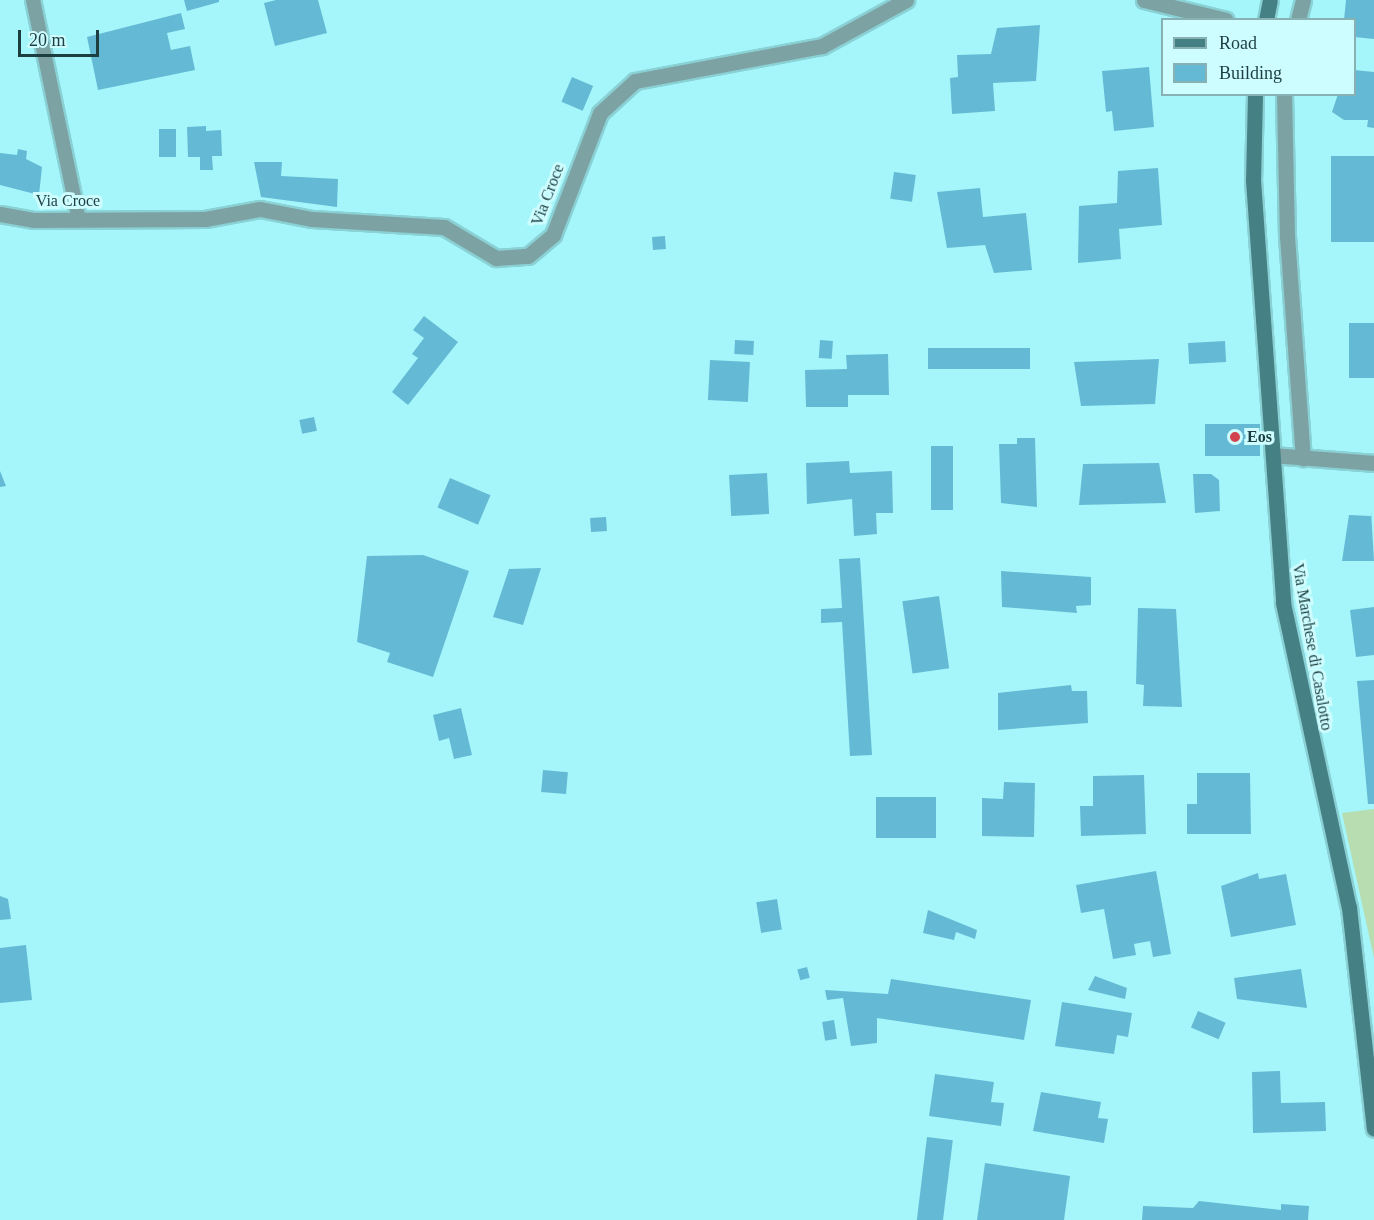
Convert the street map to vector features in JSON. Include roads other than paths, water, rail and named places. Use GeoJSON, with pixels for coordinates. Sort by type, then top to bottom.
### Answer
{"type":"FeatureCollection","features":[{"type":"Feature","properties":{"kind":"street","name":"Via Croce"},"geometry":{"type":"LineString","coordinates":[[0,214],[79,220],[205,219],[260,209],[312,219],[444,227],[496,258],[528,256],[554,235],[600,113],[635,81],[822,46],[906,0]]}},
{"type":"Feature","properties":{"kind":"street"},"geometry":{"type":"LineString","coordinates":[[1144,0],[1218,18]]}},
{"type":"Feature","properties":{"kind":"street"},"geometry":{"type":"LineString","coordinates":[[1266,18],[1270,0]]}},
{"type":"Feature","properties":{"kind":"street"},"geometry":{"type":"LineString","coordinates":[[1298,18],[1303,0]]}},
{"type":"Feature","properties":{"kind":"street","name":"Via Marchese di Casalotto"},"geometry":{"type":"LineString","coordinates":[[1255,96],[1253,180],[1283,603],[1349,907],[1374,1129]]}},
{"type":"Feature","properties":{"kind":"street"},"geometry":{"type":"LineString","coordinates":[[1284,96],[1287,236],[1304,458]]}},
{"type":"Feature","properties":{"kind":"street"},"geometry":{"type":"LineString","coordinates":[[1272,455],[1374,463]]}},
{"type":"Feature","properties":{"kind":"lane"},"geometry":{"type":"LineString","coordinates":[[33,0],[79,220]]}},
{"type":"Feature","properties":{"kind":"place","name":"Eos"},"geometry":{"type":"Point","coordinates":[1235,437]}}]}
